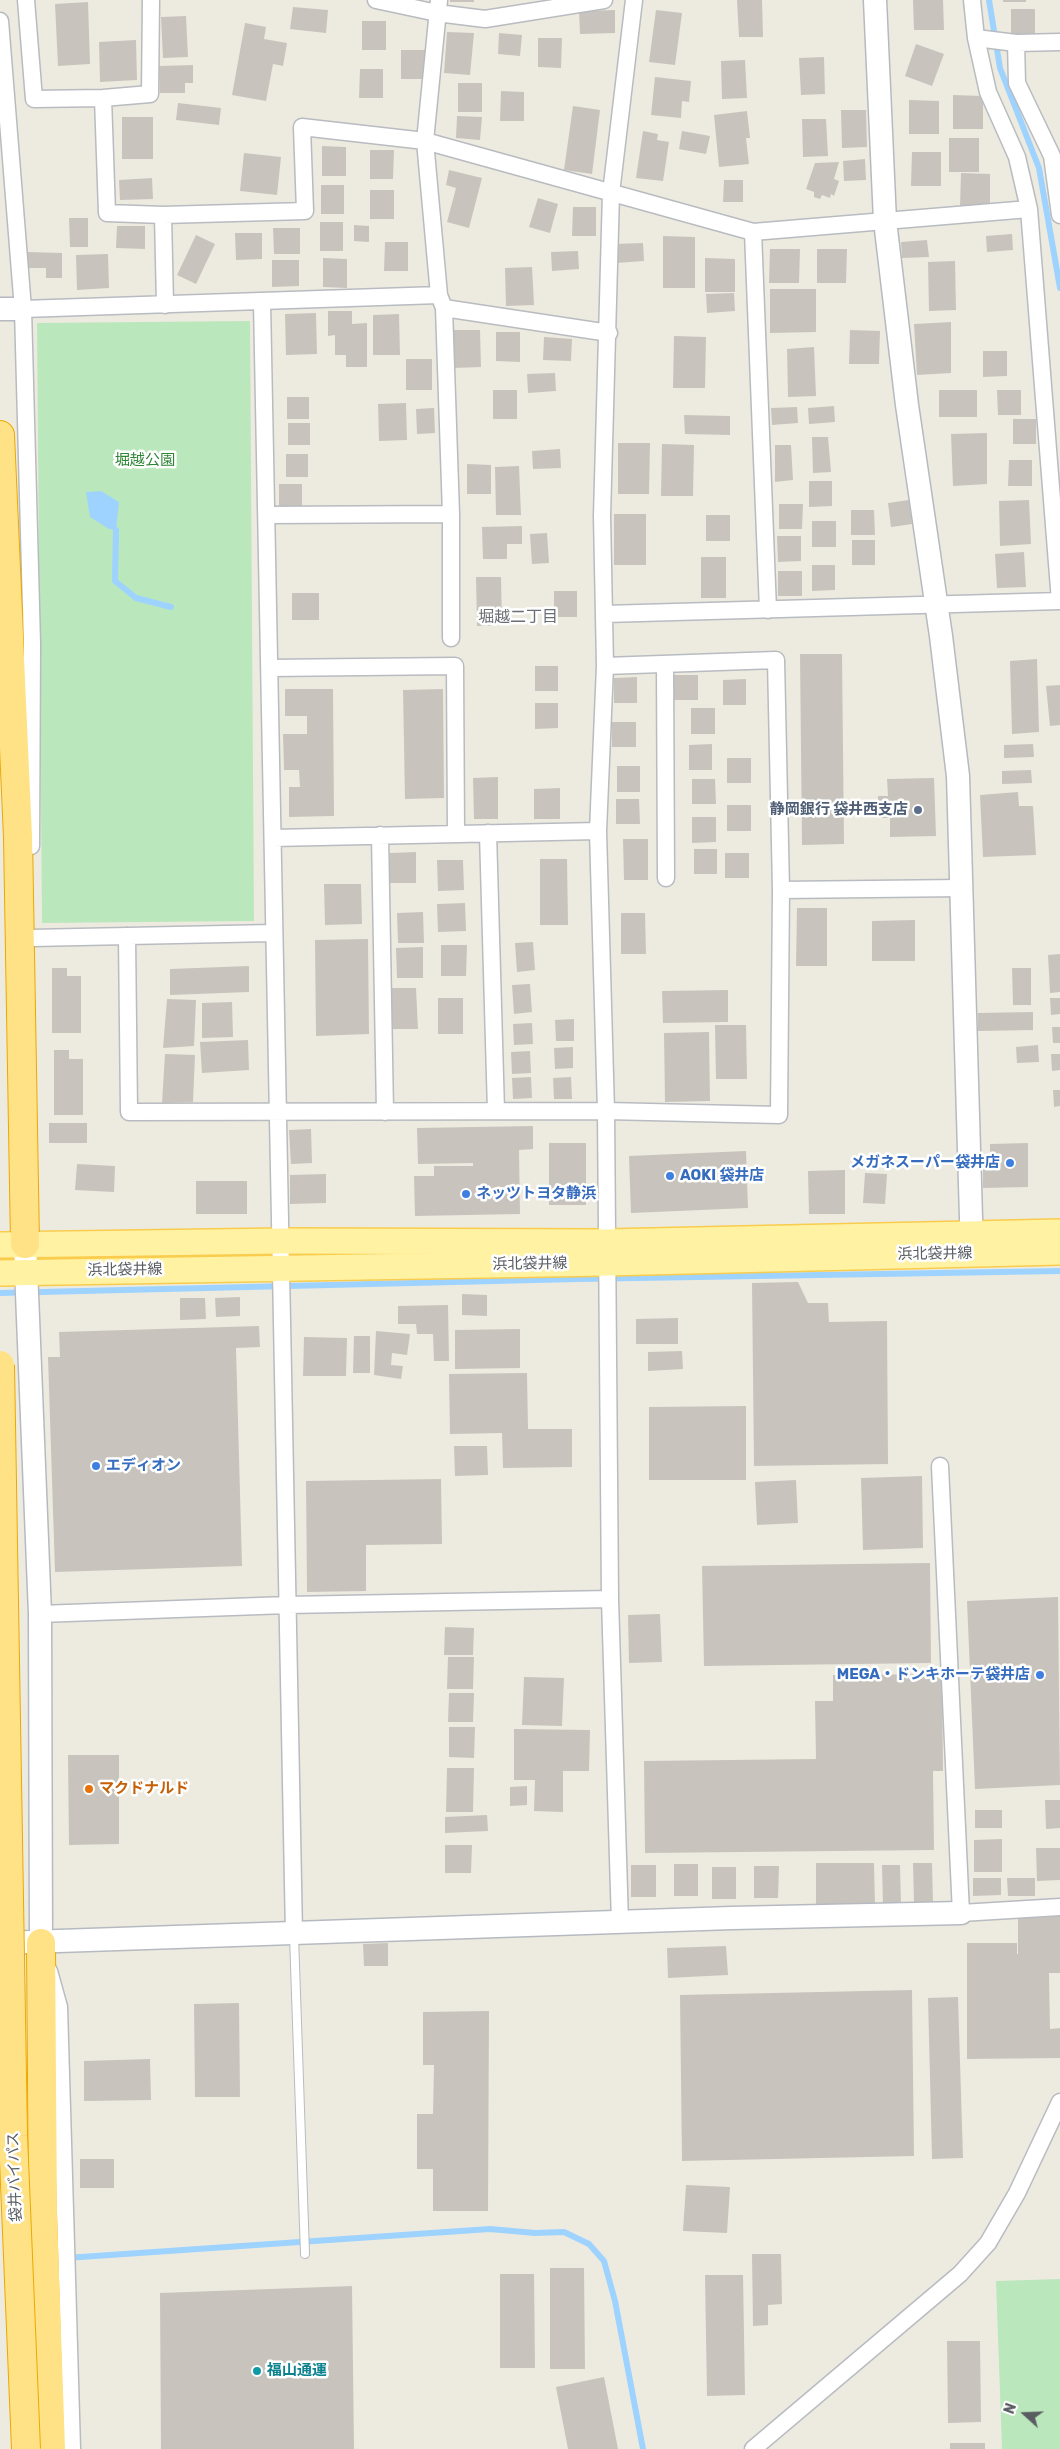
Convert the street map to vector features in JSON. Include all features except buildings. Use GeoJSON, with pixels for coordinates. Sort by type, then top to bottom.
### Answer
{"type":"FeatureCollection","features":[{"type":"Feature","properties":{"kind":"highway"},"geometry":{"type":"LineString","coordinates":[[0,434],[18,837],[20,1010],[12,1244]]}},
{"type":"Feature","properties":{"kind":"highway","name":"袋井バイパス"},"geometry":{"type":"LineString","coordinates":[[0,1365],[13,2126],[26,2449]]}},
{"type":"Feature","properties":{"kind":"highway"},"geometry":{"type":"LineString","coordinates":[[41,1943],[43,2216],[51,2449]]}},
{"type":"Feature","properties":{"kind":"main road","name":"浜北袋井線"},"geometry":{"type":"LineString","coordinates":[[0,1273],[282,1267],[606,1252],[971,1243],[1060,1232]]}},
{"type":"Feature","properties":{"kind":"main road","name":"浜北袋井線"},"geometry":{"type":"LineString","coordinates":[[12,1244],[282,1241],[606,1252]]}},
{"type":"Feature","properties":{"kind":"main road","name":"浜北袋井線"},"geometry":{"type":"LineString","coordinates":[[971,1243],[1060,1252]]}},
{"type":"Feature","properties":{"kind":"street"},"geometry":{"type":"LineString","coordinates":[[26,0],[34,98],[103,98],[150,94],[151,0]]}},
{"type":"Feature","properties":{"kind":"street"},"geometry":{"type":"LineString","coordinates":[[376,0],[438,7],[485,19],[604,0]]}},
{"type":"Feature","properties":{"kind":"street"},"geometry":{"type":"LineString","coordinates":[[620,1924],[610,1599],[606,1111],[598,831],[605,666],[602,516],[609,333],[611,193],[634,0]]}},
{"type":"Feature","properties":{"kind":"street"},"geometry":{"type":"LineString","coordinates":[[875,0],[885,221],[907,405],[958,776],[971,1243]]}},
{"type":"Feature","properties":{"kind":"street"},"geometry":{"type":"LineString","coordinates":[[605,614],[1060,601],[1029,209],[1017,157],[988,92],[976,38],[972,0]]}},
{"type":"Feature","properties":{"kind":"street"},"geometry":{"type":"LineString","coordinates":[[438,7],[425,142],[441,302],[451,514],[451,638]]}},
{"type":"Feature","properties":{"kind":"street"},"geometry":{"type":"LineString","coordinates":[[0,22],[23,309],[32,644],[30,938],[20,1010]]}},
{"type":"Feature","properties":{"kind":"street"},"geometry":{"type":"LineString","coordinates":[[976,38],[1016,43],[1060,42]]}},
{"type":"Feature","properties":{"kind":"street"},"geometry":{"type":"LineString","coordinates":[[1016,43],[1017,83],[1052,156],[1060,215]]}},
{"type":"Feature","properties":{"kind":"street"},"geometry":{"type":"LineString","coordinates":[[103,98],[107,214],[163,215],[305,211],[302,127],[425,142],[753,232],[1029,209]]}},
{"type":"Feature","properties":{"kind":"street"},"geometry":{"type":"LineString","coordinates":[[163,215],[165,305]]}},
{"type":"Feature","properties":{"kind":"street"},"geometry":{"type":"LineString","coordinates":[[753,232],[768,610]]}},
{"type":"Feature","properties":{"kind":"street"},"geometry":{"type":"LineString","coordinates":[[0,309],[262,302],[441,302],[609,333]]}},
{"type":"Feature","properties":{"kind":"street"},"geometry":{"type":"LineString","coordinates":[[262,302],[268,516],[274,933],[282,1241],[294,1934]]}},
{"type":"Feature","properties":{"kind":"street"},"geometry":{"type":"LineString","coordinates":[[268,516],[451,514]]}},
{"type":"Feature","properties":{"kind":"street"},"geometry":{"type":"LineString","coordinates":[[127,936],[129,1112],[606,1111],[779,1115],[781,890],[776,660],[605,666]]}},
{"type":"Feature","properties":{"kind":"street"},"geometry":{"type":"LineString","coordinates":[[665,664],[666,878]]}},
{"type":"Feature","properties":{"kind":"street"},"geometry":{"type":"LineString","coordinates":[[270,668],[455,666],[456,833]]}},
{"type":"Feature","properties":{"kind":"street"},"geometry":{"type":"LineString","coordinates":[[273,838],[598,831]]}},
{"type":"Feature","properties":{"kind":"street"},"geometry":{"type":"LineString","coordinates":[[488,833],[496,1111]]}},
{"type":"Feature","properties":{"kind":"street"},"geometry":{"type":"LineString","coordinates":[[380,835],[385,1112]]}},
{"type":"Feature","properties":{"kind":"street"},"geometry":{"type":"LineString","coordinates":[[781,890],[962,888]]}},
{"type":"Feature","properties":{"kind":"street"},"geometry":{"type":"LineString","coordinates":[[30,938],[274,933]]}},
{"type":"Feature","properties":{"kind":"street"},"geometry":{"type":"LineString","coordinates":[[12,1244],[26,1272],[40,1614],[41,1943],[59,2007],[72,2449]]}},
{"type":"Feature","properties":{"kind":"street"},"geometry":{"type":"LineString","coordinates":[[940,1466],[962,1913]]}},
{"type":"Feature","properties":{"kind":"street"},"geometry":{"type":"LineString","coordinates":[[40,1614],[287,1604],[610,1599]]}},
{"type":"Feature","properties":{"kind":"street"},"geometry":{"type":"LineString","coordinates":[[0,1943],[620,1924],[732,1918],[962,1913],[1060,1907]]}},
{"type":"Feature","properties":{"kind":"street"},"geometry":{"type":"LineString","coordinates":[[753,2449],[960,2274],[988,2243],[1017,2193],[1060,2102]]}},
{"type":"Feature","properties":{"kind":"lane"},"geometry":{"type":"LineString","coordinates":[[294,1934],[305,2254]]}},
{"type":"Feature","properties":{"kind":"green space","name":"堀越公園"},"geometry":{"type":"Polygon","coordinates":[[[250,321],[254,921],[42,923],[37,323],[250,321]]]}},
{"type":"Feature","properties":{"kind":"green space"},"geometry":{"type":"Polygon","coordinates":[[[1060,2279],[1060,2449],[1002,2449],[996,2281],[1060,2279]]]}},
{"type":"Feature","properties":{"kind":"water"},"geometry":{"type":"Polygon","coordinates":[[[101,491],[119,502],[116,530],[109,529],[90,517],[86,492],[101,491]]]}},
{"type":"Feature","properties":{"kind":"waterway"},"geometry":{"type":"LineString","coordinates":[[989,0],[1000,68],[1039,168],[1060,288]]}},
{"type":"Feature","properties":{"kind":"waterway"},"geometry":{"type":"LineString","coordinates":[[116,530],[115,581],[136,598],[171,607]]}},
{"type":"Feature","properties":{"kind":"waterway"},"geometry":{"type":"LineString","coordinates":[[0,1293],[577,1279],[1060,1271]]}},
{"type":"Feature","properties":{"kind":"waterway"},"geometry":{"type":"LineString","coordinates":[[66,2258],[490,2229],[535,2233],[564,2232],[589,2244],[604,2261],[615,2301],[643,2449]]}},
{"type":"Feature","properties":{"kind":"place","name":"静岡銀行 袋井西支店"},"geometry":{"type":"Point","coordinates":[918,810]}},
{"type":"Feature","properties":{"kind":"place","name":"メガネスーパー袋井店"},"geometry":{"type":"Point","coordinates":[1010,1163]}},
{"type":"Feature","properties":{"kind":"place","name":"AOKI 袋井店"},"geometry":{"type":"Point","coordinates":[670,1176]}},
{"type":"Feature","properties":{"kind":"place","name":"ネッツトヨタ静浜"},"geometry":{"type":"Point","coordinates":[466,1194]}},
{"type":"Feature","properties":{"kind":"place","name":"エディオン"},"geometry":{"type":"Point","coordinates":[96,1466]}},
{"type":"Feature","properties":{"kind":"place","name":"MEGA・ドンキホーテ袋井店"},"geometry":{"type":"Point","coordinates":[1040,1675]}},
{"type":"Feature","properties":{"kind":"place","name":"マクドナルド"},"geometry":{"type":"Point","coordinates":[89,1789]}},
{"type":"Feature","properties":{"kind":"place","name":"福山通運"},"geometry":{"type":"Point","coordinates":[257,2371]}},
{"type":"Feature","properties":{"kind":"district","name":"堀越二丁目"},"geometry":{"type":"Point","coordinates":[518,617]}}]}
